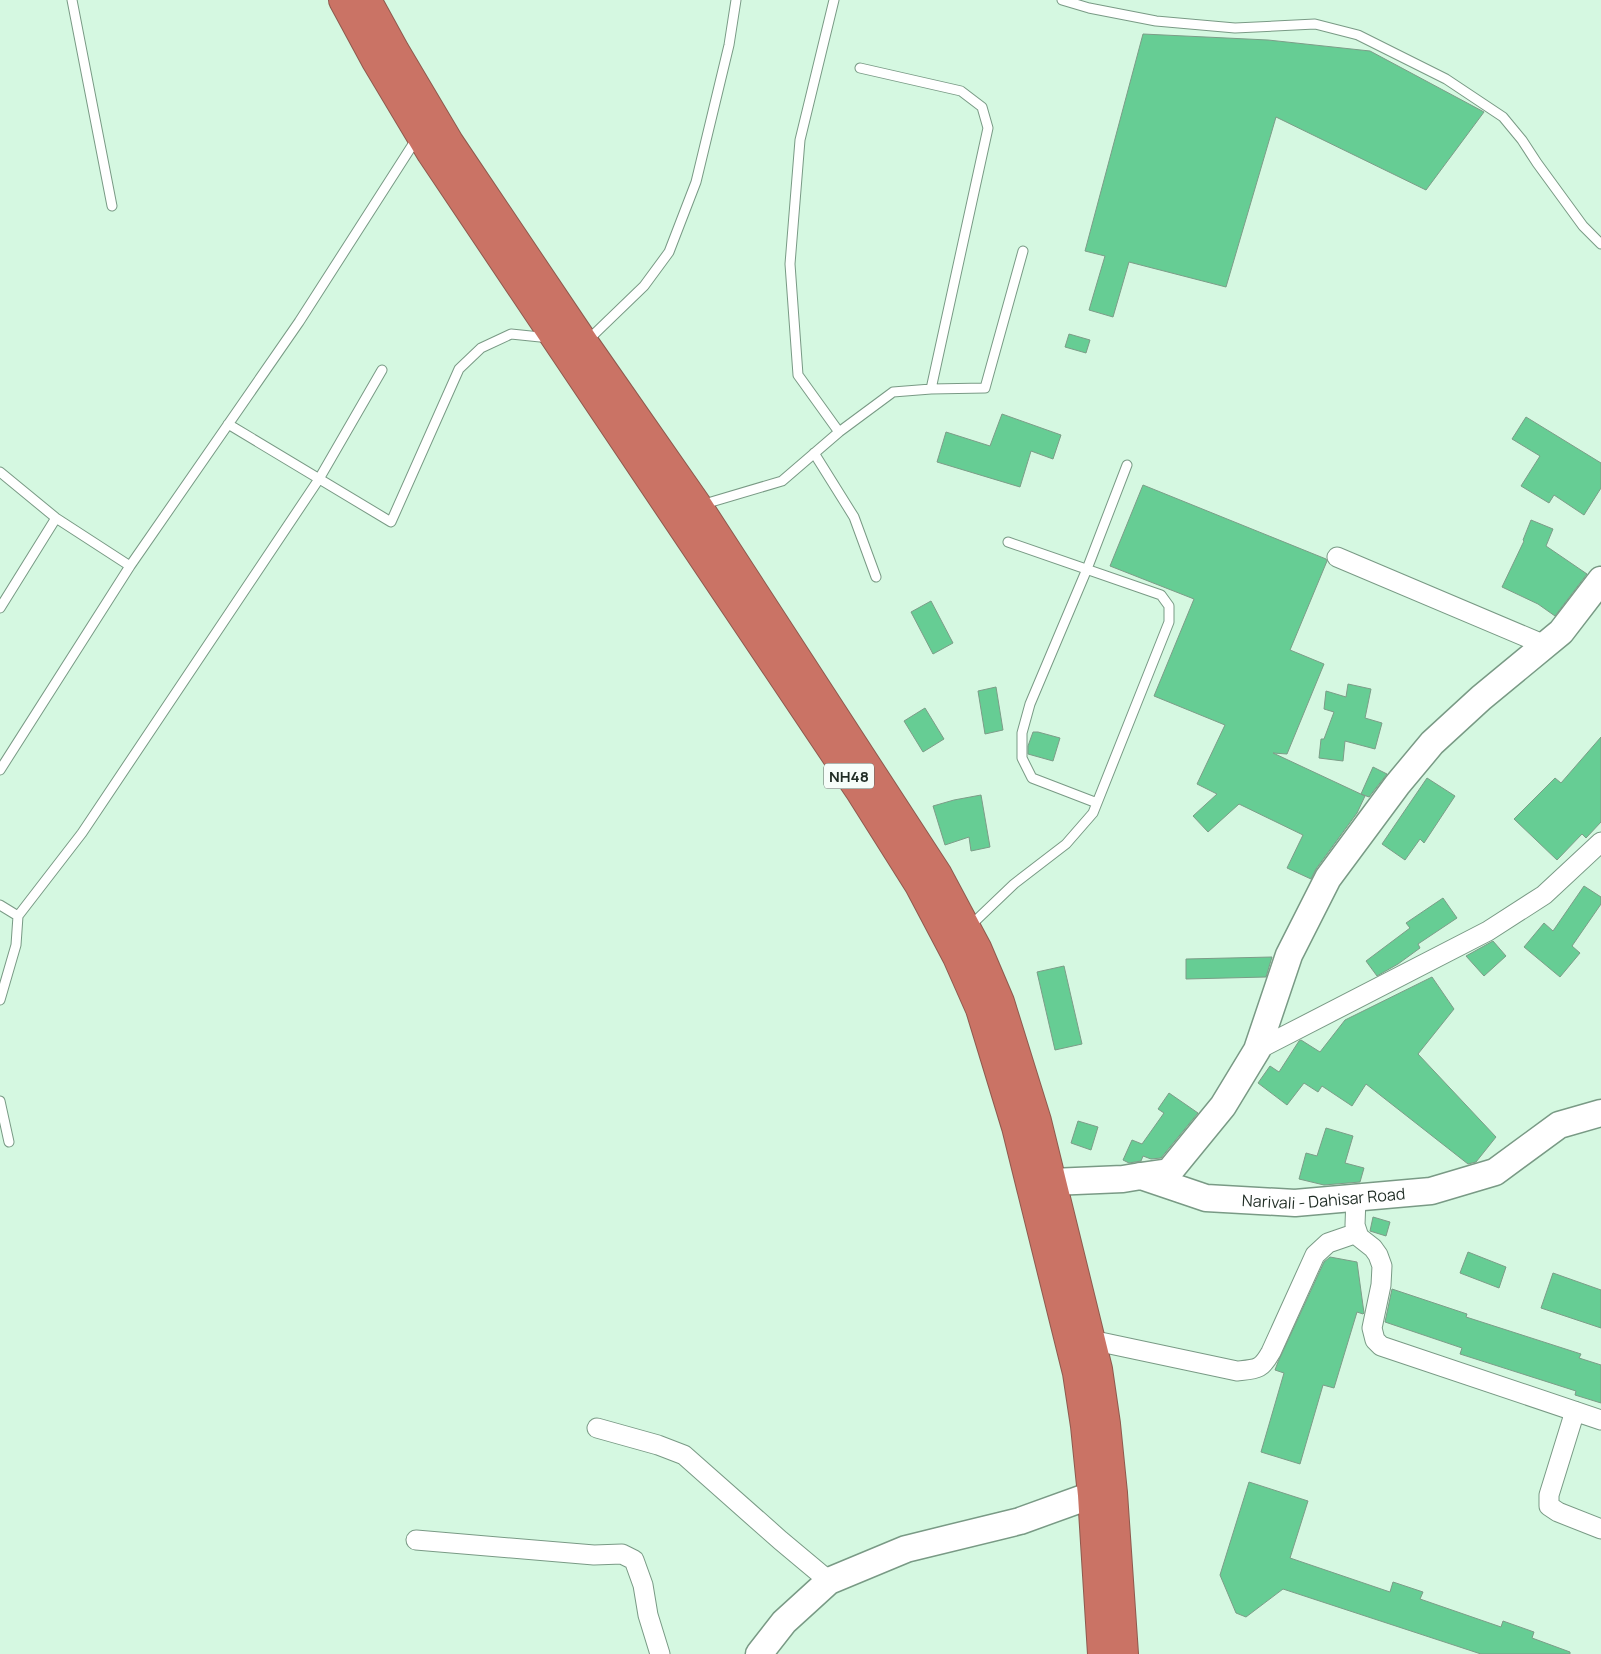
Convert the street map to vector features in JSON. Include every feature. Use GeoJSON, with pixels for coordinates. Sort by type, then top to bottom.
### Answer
{"type":"FeatureCollection","features":[{"type":"Feature","properties":{"kind":"highway","name":"NH48"},"geometry":{"type":"LineString","coordinates":[[343,0],[376,61],[428,128],[585,344],[698,506],[938,874],[967,929],[1000,1002],[1037,1121],[1042,1186]]}},
{"type":"Feature","properties":{"kind":"highway","name":"NH48"},"geometry":{"type":"LineString","coordinates":[[368,0],[395,50],[428,128],[556,339],[861,793],[919,885],[957,957],[980,1009],[1014,1118],[1042,1186],[1066,1281],[1085,1426],[1103,1494],[1124,1654]]}},
{"type":"Feature","properties":{"kind":"highway","name":"NH48"},"geometry":{"type":"LineString","coordinates":[[1066,1281],[1091,1340],[1098,1369],[1106,1424],[1103,1494],[1102,1654]]}},
{"type":"Feature","properties":{"kind":"street"},"geometry":{"type":"LineString","coordinates":[[1337,557],[1545,645]]}},
{"type":"Feature","properties":{"kind":"street"},"geometry":{"type":"LineString","coordinates":[[1142,1176],[1169,1172],[1223,1106],[1258,1050],[1289,955],[1328,878],[1397,785],[1432,743],[1480,698],[1560,632],[1601,580]]}},
{"type":"Feature","properties":{"kind":"street"},"geometry":{"type":"LineString","coordinates":[[1258,1050],[1488,931],[1544,895],[1601,842]]}},
{"type":"Feature","properties":{"kind":"street","name":"Narivali - Dahisar Road"},"geometry":{"type":"LineString","coordinates":[[1042,1186],[1142,1176],[1206,1198],[1295,1203],[1432,1191],[1495,1172],[1559,1125],[1601,1113]]}},
{"type":"Feature","properties":{"kind":"street"},"geometry":{"type":"LineString","coordinates":[[1356,1198],[1355,1225],[1357,1233],[1359,1237],[1373,1248],[1382,1266],[1381,1285],[1372,1328],[1375,1340],[1381,1346],[1601,1420]]}},
{"type":"Feature","properties":{"kind":"street"},"geometry":{"type":"LineString","coordinates":[[1091,1340],[1237,1371],[1256,1369],[1265,1363],[1272,1352],[1315,1255],[1328,1244],[1357,1233]]}},
{"type":"Feature","properties":{"kind":"street"},"geometry":{"type":"LineString","coordinates":[[1576,1411],[1549,1495],[1549,1506],[1558,1512],[1601,1529]]}},
{"type":"Feature","properties":{"kind":"street"},"geometry":{"type":"LineString","coordinates":[[597,1428],[658,1445],[684,1455],[829,1581]]}},
{"type":"Feature","properties":{"kind":"street"},"geometry":{"type":"LineString","coordinates":[[759,1654],[784,1622],[829,1581],[906,1549],[1020,1522],[1103,1494]]}},
{"type":"Feature","properties":{"kind":"street"},"geometry":{"type":"LineString","coordinates":[[416,1540],[594,1555],[622,1554],[634,1560],[643,1585],[648,1615],[660,1654]]}},
{"type":"Feature","properties":{"kind":"lane"},"geometry":{"type":"LineString","coordinates":[[72,0],[112,206]]}},
{"type":"Feature","properties":{"kind":"lane"},"geometry":{"type":"LineString","coordinates":[[585,344],[644,286],[669,252],[696,182],[729,45],[736,0]]}},
{"type":"Feature","properties":{"kind":"lane"},"geometry":{"type":"LineString","coordinates":[[834,0],[800,140],[790,264],[798,375],[839,432]]}},
{"type":"Feature","properties":{"kind":"lane"},"geometry":{"type":"LineString","coordinates":[[1062,0],[1088,8],[1156,21],[1235,28],[1315,24],[1358,35],[1446,79],[1503,117],[1522,140],[1583,226],[1601,244]]}},
{"type":"Feature","properties":{"kind":"lane"},"geometry":{"type":"LineString","coordinates":[[860,68],[961,91],[982,107],[988,128],[931,389]]}},
{"type":"Feature","properties":{"kind":"lane"},"geometry":{"type":"LineString","coordinates":[[0,770],[130,566],[299,322],[428,128]]}},
{"type":"Feature","properties":{"kind":"lane"},"geometry":{"type":"LineString","coordinates":[[698,506],[782,481],[839,432],[893,392],[985,388],[1023,251]]}},
{"type":"Feature","properties":{"kind":"lane"},"geometry":{"type":"LineString","coordinates":[[228,424],[391,522],[459,369],[481,348],[511,334],[556,339]]}},
{"type":"Feature","properties":{"kind":"lane"},"geometry":{"type":"LineString","coordinates":[[0,1000],[16,945],[18,916],[82,833],[319,478],[382,370]]}},
{"type":"Feature","properties":{"kind":"lane"},"geometry":{"type":"LineString","coordinates":[[814,453],[854,518],[876,577]]}},
{"type":"Feature","properties":{"kind":"lane"},"geometry":{"type":"LineString","coordinates":[[1097,803],[1032,778],[1022,758],[1022,733],[1030,704],[1087,569],[1127,465]]}},
{"type":"Feature","properties":{"kind":"lane"},"geometry":{"type":"LineString","coordinates":[[0,472],[56,518],[130,566]]}},
{"type":"Feature","properties":{"kind":"lane"},"geometry":{"type":"LineString","coordinates":[[0,608],[56,518]]}},
{"type":"Feature","properties":{"kind":"lane"},"geometry":{"type":"LineString","coordinates":[[967,929],[1014,884],[1066,844],[1093,813],[1169,622],[1169,606],[1161,595],[1008,542]]}},
{"type":"Feature","properties":{"kind":"lane"},"geometry":{"type":"LineString","coordinates":[[0,905],[18,916]]}},
{"type":"Feature","properties":{"kind":"lane"},"geometry":{"type":"LineString","coordinates":[[0,1101],[9,1142]]}},
{"type":"Feature","properties":{"kind":"building"},"geometry":{"type":"Polygon","coordinates":[[[1143,34],[1268,40],[1370,51],[1484,112],[1426,190],[1276,117],[1226,287],[1129,262],[1113,317],[1089,310],[1105,256],[1085,251],[1143,34]]]}},
{"type":"Feature","properties":{"kind":"building"},"geometry":{"type":"Polygon","coordinates":[[[1069,334],[1090,340],[1086,353],[1065,347],[1069,334]]]}},
{"type":"Feature","properties":{"kind":"building"},"geometry":{"type":"Polygon","coordinates":[[[1002,414],[1061,435],[1053,459],[1031,451],[1020,487],[937,462],[946,432],[990,446],[1002,414]]]}},
{"type":"Feature","properties":{"kind":"building"},"geometry":{"type":"Polygon","coordinates":[[[1526,417],[1601,463],[1601,488],[1584,515],[1554,495],[1549,503],[1521,486],[1540,456],[1512,439],[1526,417]]]}},
{"type":"Feature","properties":{"kind":"building"},"geometry":{"type":"Polygon","coordinates":[[[1143,485],[1327,561],[1290,650],[1324,664],[1287,754],[1273,753],[1365,796],[1357,813],[1316,869],[1311,879],[1287,868],[1303,835],[1239,804],[1208,832],[1193,816],[1217,794],[1197,784],[1225,725],[1154,696],[1194,599],[1110,566],[1143,485]]]}},
{"type":"Feature","properties":{"kind":"building"},"geometry":{"type":"Polygon","coordinates":[[[1531,520],[1553,529],[1546,546],[1587,574],[1555,616],[1538,604],[1502,587],[1524,541],[1531,520]]]}},
{"type":"Feature","properties":{"kind":"building"},"geometry":{"type":"Polygon","coordinates":[[[931,601],[953,643],[933,654],[911,612],[931,601]]]}},
{"type":"Feature","properties":{"kind":"building"},"geometry":{"type":"Polygon","coordinates":[[[1348,684],[1371,689],[1365,718],[1382,723],[1375,749],[1345,741],[1343,761],[1319,758],[1321,739],[1324,739],[1334,712],[1324,709],[1326,691],[1346,697],[1348,684]]]}},
{"type":"Feature","properties":{"kind":"building"},"geometry":{"type":"Polygon","coordinates":[[[996,687],[1003,730],[985,734],[978,691],[996,687]]]}},
{"type":"Feature","properties":{"kind":"building"},"geometry":{"type":"Polygon","coordinates":[[[925,708],[944,739],[923,752],[904,721],[925,708]]]}},
{"type":"Feature","properties":{"kind":"building"},"geometry":{"type":"Polygon","coordinates":[[[1033,732],[1060,738],[1053,761],[1028,754],[1028,746],[1033,732]]]}},
{"type":"Feature","properties":{"kind":"building"},"geometry":{"type":"Polygon","coordinates":[[[1601,737],[1601,822],[1586,838],[1582,834],[1557,860],[1514,819],[1555,778],[1561,783],[1601,737]]]}},
{"type":"Feature","properties":{"kind":"building"},"geometry":{"type":"Polygon","coordinates":[[[1373,767],[1387,774],[1369,797],[1361,794],[1373,767]]]}},
{"type":"Feature","properties":{"kind":"building"},"geometry":{"type":"Polygon","coordinates":[[[1427,778],[1455,796],[1424,843],[1420,839],[1405,860],[1382,844],[1427,778]]]}},
{"type":"Feature","properties":{"kind":"building"},"geometry":{"type":"Polygon","coordinates":[[[981,795],[990,847],[971,851],[969,837],[945,845],[933,806],[981,795]]]}},
{"type":"Feature","properties":{"kind":"building"},"geometry":{"type":"Polygon","coordinates":[[[1584,886],[1601,897],[1601,904],[1572,946],[1580,953],[1560,977],[1524,947],[1544,923],[1553,931],[1584,886]]]}},
{"type":"Feature","properties":{"kind":"building"},"geometry":{"type":"Polygon","coordinates":[[[1443,898],[1457,918],[1418,944],[1420,948],[1398,964],[1377,976],[1366,961],[1410,928],[1406,923],[1443,898]]]}},
{"type":"Feature","properties":{"kind":"building"},"geometry":{"type":"Polygon","coordinates":[[[1493,941],[1506,956],[1484,976],[1466,956],[1493,941]]]}},
{"type":"Feature","properties":{"kind":"building"},"geometry":{"type":"Polygon","coordinates":[[[1272,957],[1266,977],[1186,979],[1186,959],[1272,957]]]}},
{"type":"Feature","properties":{"kind":"building"},"geometry":{"type":"Polygon","coordinates":[[[1064,966],[1082,1044],[1055,1050],[1037,972],[1064,966]]]}},
{"type":"Feature","properties":{"kind":"building"},"geometry":{"type":"Polygon","coordinates":[[[1432,977],[1454,1009],[1418,1054],[1496,1137],[1476,1162],[1468,1164],[1366,1084],[1352,1106],[1322,1086],[1318,1092],[1304,1083],[1287,1105],[1258,1083],[1270,1066],[1279,1072],[1299,1041],[1301,1040],[1320,1052],[1345,1020],[1432,977]]]}},
{"type":"Feature","properties":{"kind":"building"},"geometry":{"type":"Polygon","coordinates":[[[1169,1093],[1198,1113],[1161,1158],[1151,1159],[1143,1156],[1141,1161],[1129,1163],[1123,1160],[1132,1140],[1142,1144],[1164,1113],[1158,1109],[1169,1093]]]}},
{"type":"Feature","properties":{"kind":"building"},"geometry":{"type":"Polygon","coordinates":[[[1078,1121],[1098,1127],[1091,1150],[1071,1143],[1078,1121]]]}},
{"type":"Feature","properties":{"kind":"building"},"geometry":{"type":"Polygon","coordinates":[[[1326,1128],[1353,1136],[1345,1163],[1364,1168],[1360,1182],[1324,1185],[1299,1179],[1306,1153],[1317,1156],[1326,1128]]]}},
{"type":"Feature","properties":{"kind":"building"},"geometry":{"type":"Polygon","coordinates":[[[1373,1217],[1390,1222],[1386,1236],[1370,1231],[1373,1217]]]}},
{"type":"Feature","properties":{"kind":"building"},"geometry":{"type":"Polygon","coordinates":[[[1468,1252],[1506,1267],[1499,1288],[1460,1273],[1468,1252]]]}},
{"type":"Feature","properties":{"kind":"building"},"geometry":{"type":"Polygon","coordinates":[[[1330,1257],[1357,1262],[1364,1313],[1357,1312],[1334,1388],[1323,1385],[1300,1464],[1261,1452],[1284,1373],[1275,1370],[1324,1262],[1330,1257]]]}},
{"type":"Feature","properties":{"kind":"building"},"geometry":{"type":"Polygon","coordinates":[[[1553,1273],[1601,1290],[1601,1328],[1541,1308],[1553,1273]]]}},
{"type":"Feature","properties":{"kind":"building"},"geometry":{"type":"Polygon","coordinates":[[[1392,1289],[1467,1314],[1466,1317],[1581,1354],[1579,1358],[1601,1365],[1601,1403],[1575,1395],[1576,1391],[1460,1354],[1462,1348],[1385,1322],[1392,1289]]]}},
{"type":"Feature","properties":{"kind":"building"},"geometry":{"type":"Polygon","coordinates":[[[1249,1482],[1308,1501],[1290,1558],[1390,1592],[1393,1582],[1423,1592],[1420,1599],[1501,1627],[1503,1621],[1534,1632],[1532,1638],[1570,1652],[1570,1654],[1481,1654],[1283,1589],[1246,1617],[1236,1613],[1220,1575],[1249,1482]]]}}]}
